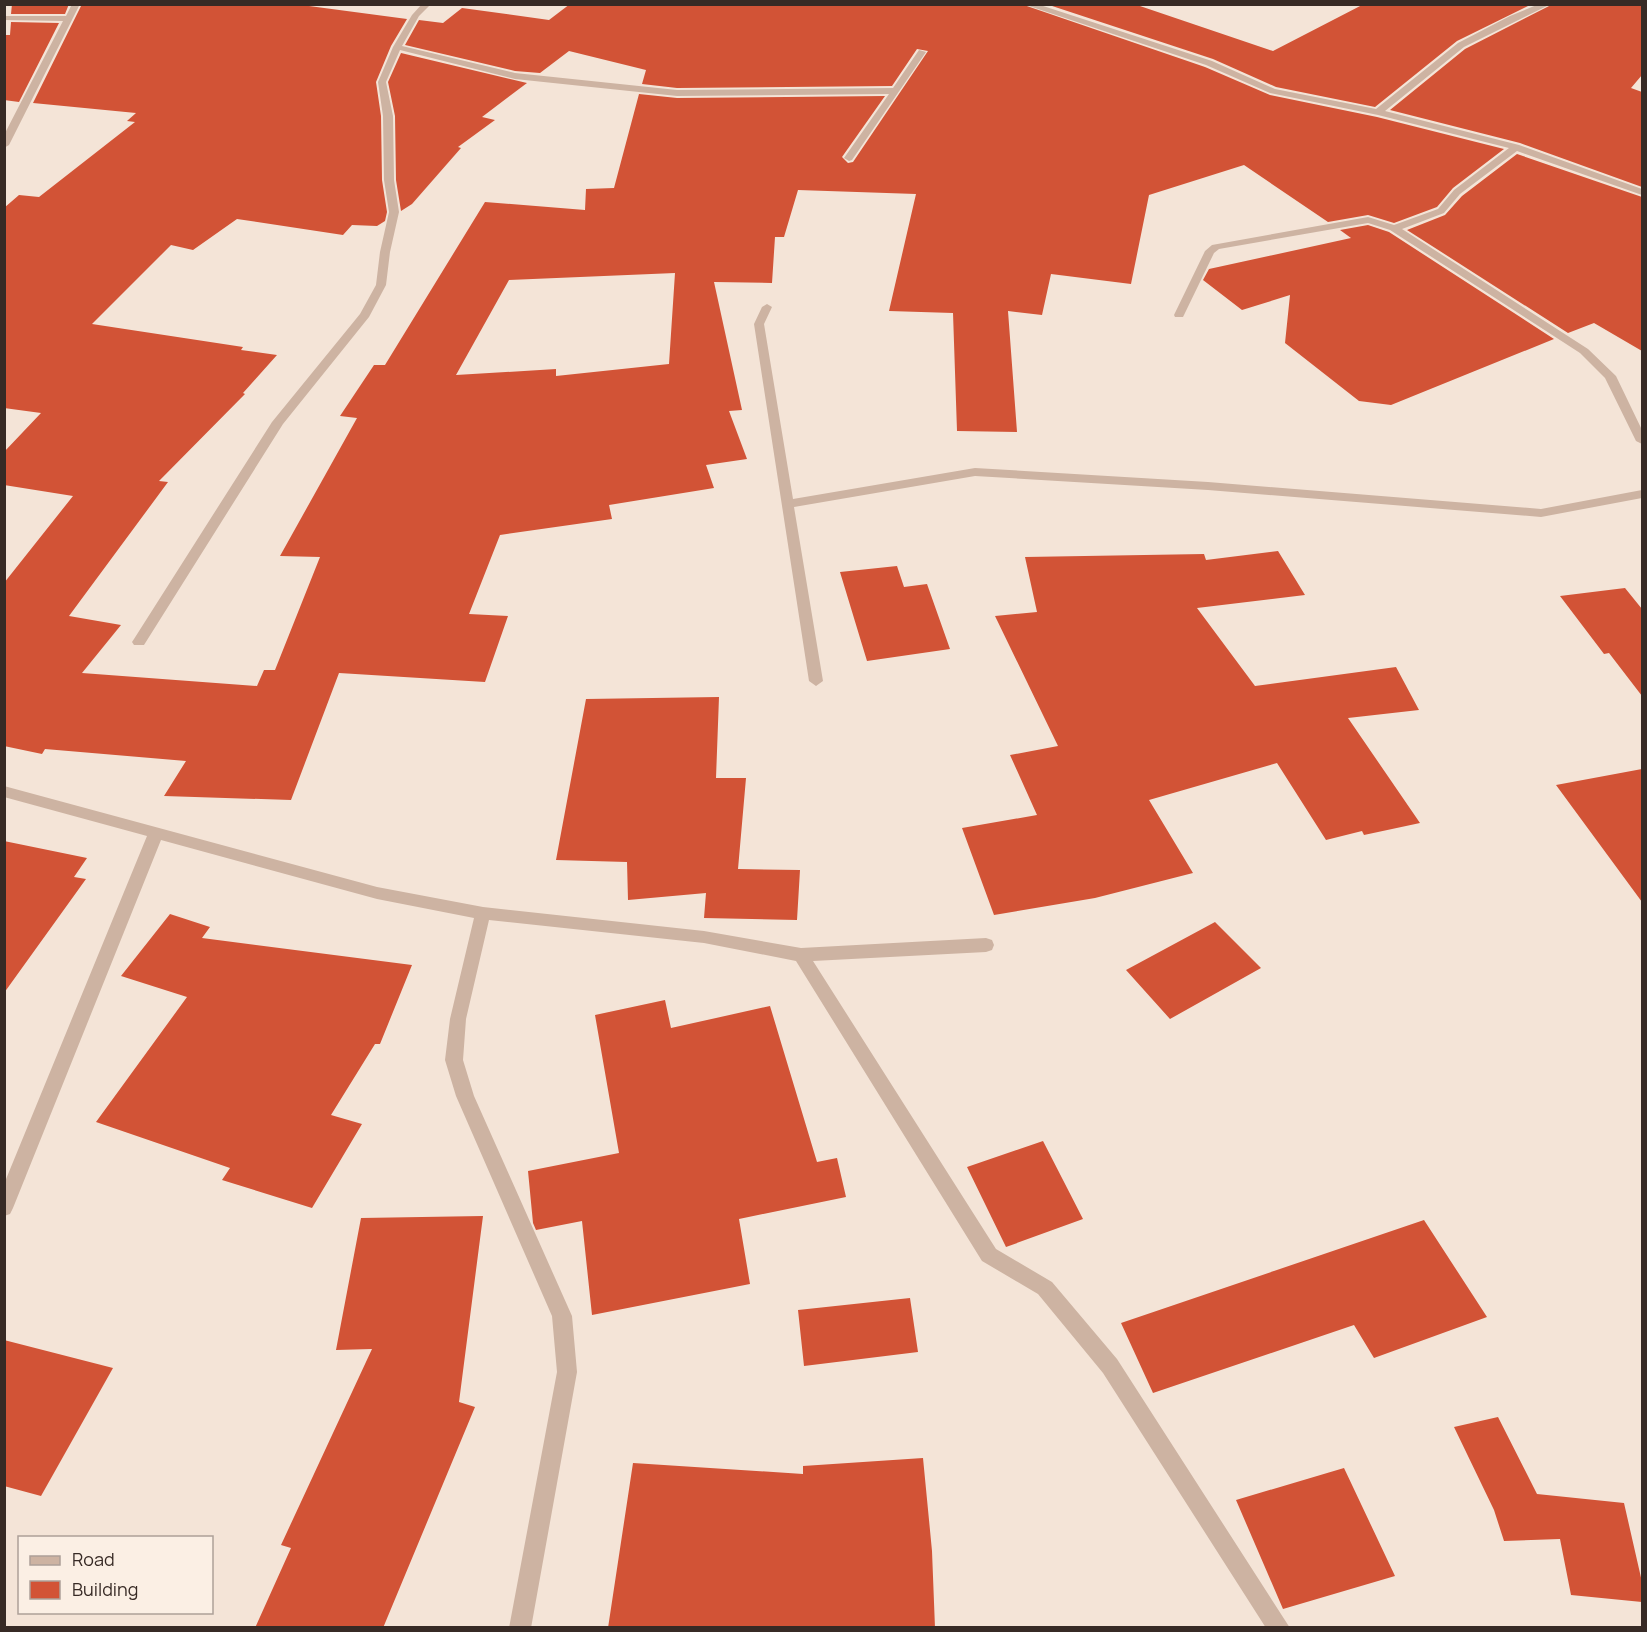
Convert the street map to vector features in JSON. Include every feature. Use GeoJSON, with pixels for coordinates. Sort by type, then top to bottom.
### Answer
{"type":"FeatureCollection","features":[{"type":"Feature","properties":{"kind":"street"},"geometry":{"type":"LineString","coordinates":[[4,145],[76,4]]}},
{"type":"Feature","properties":{"kind":"street"},"geometry":{"type":"LineString","coordinates":[[139,642],[278,422],[365,315],[381,285],[385,252],[394,212],[389,180],[388,116],[382,82],[397,47],[416,15],[427,4]]}},
{"type":"Feature","properties":{"kind":"street"},"geometry":{"type":"LineString","coordinates":[[1027,4],[1209,63],[1273,91],[1378,112],[1516,147],[1642,192]]}},
{"type":"Feature","properties":{"kind":"street"},"geometry":{"type":"LineString","coordinates":[[1378,112],[1461,45],[1513,18],[1547,4]]}},
{"type":"Feature","properties":{"kind":"street"},"geometry":{"type":"LineString","coordinates":[[4,18],[69,19]]}},
{"type":"Feature","properties":{"kind":"street"},"geometry":{"type":"LineString","coordinates":[[397,47],[515,76],[677,93],[895,91]]}},
{"type":"Feature","properties":{"kind":"street"},"geometry":{"type":"LineString","coordinates":[[849,158],[922,52]]}},
{"type":"Feature","properties":{"kind":"street"},"geometry":{"type":"LineString","coordinates":[[1394,228],[1441,212],[1457,192],[1516,147]]}},
{"type":"Feature","properties":{"kind":"street"},"geometry":{"type":"LineString","coordinates":[[1179,315],[1210,251],[1216,247],[1368,220],[1394,228],[1584,351],[1610,375],[1642,441]]}},
{"type":"Feature","properties":{"kind":"street"},"geometry":{"type":"LineString","coordinates":[[766,307],[759,324],[816,681]]}},
{"type":"Feature","properties":{"kind":"street"},"geometry":{"type":"LineString","coordinates":[[788,504],[975,472],[1208,486],[1541,513],[1642,494]]}},
{"type":"Feature","properties":{"kind":"street"},"geometry":{"type":"LineString","coordinates":[[4,791],[376,893],[483,913],[704,937],[801,955],[986,945]]}},
{"type":"Feature","properties":{"kind":"street"},"geometry":{"type":"LineString","coordinates":[[4,1208],[156,833]]}},
{"type":"Feature","properties":{"kind":"street"},"geometry":{"type":"LineString","coordinates":[[483,913],[458,1019],[454,1060],[465,1096],[562,1316],[567,1372],[520,1628]]}},
{"type":"Feature","properties":{"kind":"street"},"geometry":{"type":"LineString","coordinates":[[801,955],[989,1255],[1045,1288],[1110,1366],[1279,1628]]}},
{"type":"Feature","properties":{"kind":"building"},"geometry":{"type":"Polygon","coordinates":[[[12,4],[69,4],[65,14],[11,14],[12,4]]]}},
{"type":"Feature","properties":{"kind":"building"},"geometry":{"type":"Polygon","coordinates":[[[82,4],[294,4],[407,19],[391,46],[376,82],[381,116],[382,180],[387,212],[385,221],[377,226],[352,225],[343,235],[237,219],[193,250],[171,245],[92,324],[243,347],[241,350],[277,355],[243,393],[245,394],[159,481],[168,482],[69,616],[121,625],[82,673],[257,686],[264,670],[275,670],[320,557],[280,556],[357,418],[340,416],[374,365],[385,365],[485,202],[585,210],[586,189],[614,188],[639,94],[677,98],[885,96],[842,157],[848,163],[853,162],[928,51],[917,49],[892,86],[677,88],[642,84],[646,70],[569,51],[540,73],[515,71],[405,45],[419,20],[443,23],[462,8],[549,20],[570,4],[1021,4],[1205,67],[1270,95],[1377,117],[1504,149],[1453,188],[1437,207],[1394,223],[1368,215],[1328,222],[1244,165],[1149,195],[1131,284],[1051,274],[1042,315],[1008,311],[1017,432],[957,431],[953,313],[889,311],[916,194],[798,190],[784,237],[775,237],[772,283],[714,282],[742,410],[729,411],[747,459],[706,465],[714,488],[609,505],[612,519],[500,535],[469,614],[508,616],[485,682],[339,673],[291,800],[164,796],[186,761],[45,749],[42,754],[4,746],[4,583],[73,496],[4,485],[4,452],[41,413],[4,408],[4,208],[19,195],[39,197],[135,122],[127,121],[136,113],[33,103],[82,4]],[[675,273],[509,280],[456,375],[556,369],[556,376],[669,364],[675,273]]]}},
{"type":"Feature","properties":{"kind":"building"},"geometry":{"type":"Polygon","coordinates":[[[1046,4],[1134,4],[1273,51],[1364,4],[1532,4],[1457,41],[1375,107],[1276,87],[1213,59],[1046,4]]]}},
{"type":"Feature","properties":{"kind":"building"},"geometry":{"type":"Polygon","coordinates":[[[1553,4],[1642,4],[1642,75],[1631,88],[1642,92],[1642,187],[1520,143],[1390,110],[1465,49],[1553,4]]]}},
{"type":"Feature","properties":{"kind":"building"},"geometry":{"type":"Polygon","coordinates":[[[11,22],[59,23],[19,102],[4,100],[4,35],[10,35],[11,22]]]}},
{"type":"Feature","properties":{"kind":"building"},"geometry":{"type":"Polygon","coordinates":[[[401,53],[527,83],[482,117],[495,120],[458,147],[461,148],[412,204],[401,211],[396,180],[395,116],[388,82],[401,53]]]}},
{"type":"Feature","properties":{"kind":"building"},"geometry":{"type":"Polygon","coordinates":[[[1517,154],[1642,197],[1642,351],[1594,323],[1568,333],[1407,230],[1445,215],[1462,196],[1517,154]]]}},
{"type":"Feature","properties":{"kind":"building"},"geometry":{"type":"Polygon","coordinates":[[[1368,225],[1389,232],[1554,339],[1391,405],[1359,401],[1285,343],[1290,295],[1242,310],[1203,280],[1209,269],[1351,238],[1340,230],[1368,225]]]}},
{"type":"Feature","properties":{"kind":"building"},"geometry":{"type":"Polygon","coordinates":[[[1278,551],[1305,595],[1197,608],[1255,686],[1396,667],[1419,710],[1348,718],[1420,823],[1364,835],[1362,831],[1326,840],[1277,763],[1149,800],[1193,873],[1095,898],[994,915],[962,828],[1037,815],[1010,755],[1058,746],[995,616],[1037,612],[1025,557],[1204,554],[1206,560],[1278,551]]]}},
{"type":"Feature","properties":{"kind":"building"},"geometry":{"type":"Polygon","coordinates":[[[897,566],[904,587],[927,584],[950,649],[867,661],[840,572],[897,566]]]}},
{"type":"Feature","properties":{"kind":"building"},"geometry":{"type":"Polygon","coordinates":[[[1625,588],[1642,609],[1642,696],[1609,653],[1604,654],[1560,596],[1625,588]]]}},
{"type":"Feature","properties":{"kind":"building"},"geometry":{"type":"Polygon","coordinates":[[[719,697],[716,778],[746,778],[738,869],[800,870],[797,920],[704,918],[706,893],[628,900],[627,862],[556,860],[586,699],[719,697]]]}},
{"type":"Feature","properties":{"kind":"building"},"geometry":{"type":"Polygon","coordinates":[[[1642,769],[1642,902],[1556,785],[1642,769]]]}},
{"type":"Feature","properties":{"kind":"building"},"geometry":{"type":"Polygon","coordinates":[[[4,841],[87,858],[74,877],[86,879],[4,993],[4,841]]]}},
{"type":"Feature","properties":{"kind":"building"},"geometry":{"type":"Polygon","coordinates":[[[170,914],[210,927],[202,938],[412,965],[380,1044],[375,1044],[331,1115],[362,1124],[312,1208],[222,1180],[230,1168],[96,1122],[187,997],[121,976],[170,914]]]}},
{"type":"Feature","properties":{"kind":"building"},"geometry":{"type":"Polygon","coordinates":[[[1215,922],[1261,968],[1170,1019],[1126,970],[1215,922]]]}},
{"type":"Feature","properties":{"kind":"building"},"geometry":{"type":"Polygon","coordinates":[[[665,1000],[671,1028],[770,1006],[817,1162],[837,1158],[846,1197],[739,1219],[750,1284],[592,1315],[582,1221],[536,1230],[533,1223],[528,1171],[619,1153],[595,1015],[665,1000]]]}},
{"type":"Feature","properties":{"kind":"building"},"geometry":{"type":"Polygon","coordinates":[[[1043,1141],[1083,1219],[1006,1247],[967,1167],[1043,1141]]]}},
{"type":"Feature","properties":{"kind":"building"},"geometry":{"type":"Polygon","coordinates":[[[483,1216],[459,1402],[475,1407],[383,1628],[255,1628],[291,1548],[281,1545],[372,1349],[336,1350],[361,1218],[483,1216]]]}},
{"type":"Feature","properties":{"kind":"building"},"geometry":{"type":"Polygon","coordinates":[[[1424,1220],[1487,1317],[1374,1358],[1354,1325],[1153,1393],[1121,1323],[1424,1220]]]}},
{"type":"Feature","properties":{"kind":"building"},"geometry":{"type":"Polygon","coordinates":[[[910,1298],[918,1352],[804,1366],[798,1310],[910,1298]]]}},
{"type":"Feature","properties":{"kind":"building"},"geometry":{"type":"Polygon","coordinates":[[[4,1340],[113,1368],[41,1496],[4,1486],[4,1340]]]}},
{"type":"Feature","properties":{"kind":"building"},"geometry":{"type":"Polygon","coordinates":[[[1498,1417],[1537,1494],[1624,1503],[1642,1582],[1642,1602],[1571,1595],[1560,1539],[1504,1541],[1494,1510],[1454,1427],[1498,1417]]]}},
{"type":"Feature","properties":{"kind":"building"},"geometry":{"type":"Polygon","coordinates":[[[923,1458],[932,1551],[935,1628],[608,1628],[633,1463],[803,1474],[803,1466],[923,1458]]]}},
{"type":"Feature","properties":{"kind":"building"},"geometry":{"type":"Polygon","coordinates":[[[1344,1468],[1395,1576],[1283,1609],[1236,1500],[1344,1468]]]}}]}
